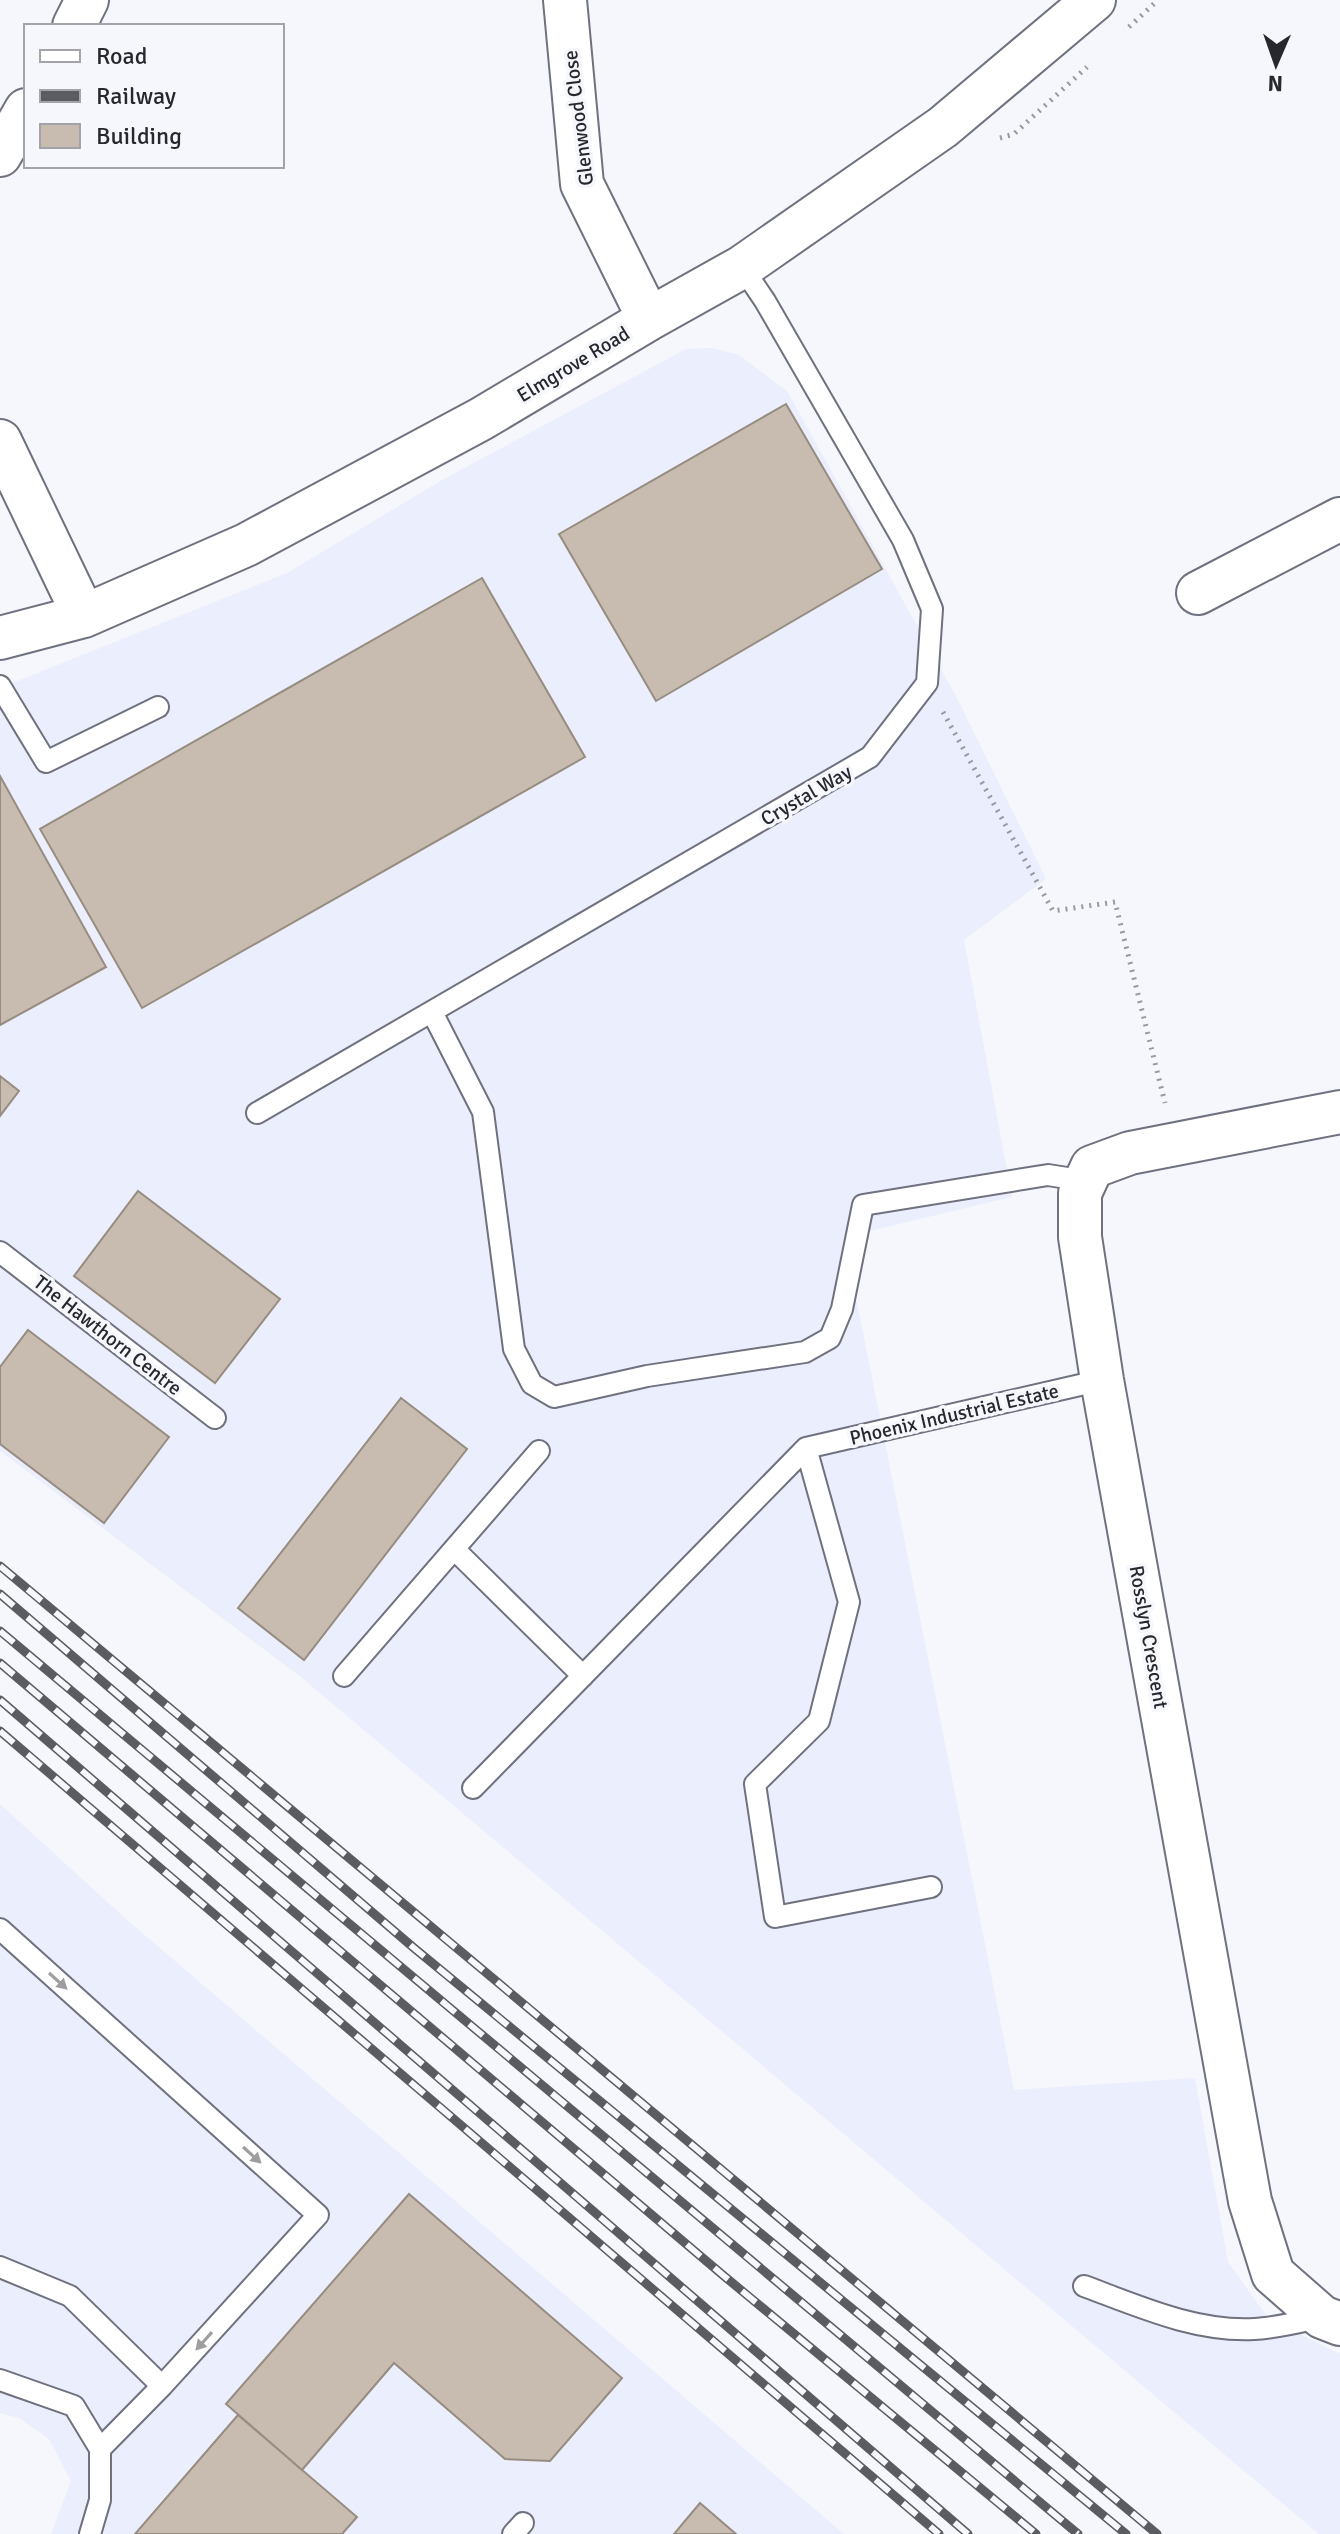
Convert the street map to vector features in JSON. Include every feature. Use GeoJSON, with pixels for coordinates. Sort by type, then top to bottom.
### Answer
{"type":"FeatureCollection","features":[{"type":"Feature","properties":{"kind":"street"},"geometry":{"type":"LineString","coordinates":[[75,24],[87,0]]}},
{"type":"Feature","properties":{"kind":"street","name":"Glenwood Close"},"geometry":{"type":"LineString","coordinates":[[565,0],[582,184],[649,319]]}},
{"type":"Feature","properties":{"kind":"street","name":"Elmgrove Road"},"geometry":{"type":"LineString","coordinates":[[0,638],[84,616],[246,545],[481,419],[742,267],[943,127],[1094,0]]}},
{"type":"Feature","properties":{"kind":"street"},"geometry":{"type":"LineString","coordinates":[[0,155],[24,113]]}},
{"type":"Feature","properties":{"kind":"street"},"geometry":{"type":"LineString","coordinates":[[0,441],[84,616]]}},
{"type":"Feature","properties":{"kind":"street"},"geometry":{"type":"LineString","coordinates":[[1198,593],[1340,519]]}},
{"type":"Feature","properties":{"kind":"street"},"geometry":{"type":"LineString","coordinates":[[1086,1181],[1092,1167],[1130,1153],[1340,1112]]}},
{"type":"Feature","properties":{"kind":"street","name":"Rosslyn Crescent"},"geometry":{"type":"LineString","coordinates":[[1086,1181],[1080,1193],[1080,1237],[1102,1380],[1250,2201],[1273,2274],[1331,2320]]}},
{"type":"Feature","properties":{"kind":"lane"},"geometry":{"type":"LineString","coordinates":[[742,267],[765,301],[903,540],[932,609],[927,683]]}},
{"type":"Feature","properties":{"kind":"lane","name":"Crystal Way"},"geometry":{"type":"LineString","coordinates":[[257,1113],[870,757],[927,683]]}},
{"type":"Feature","properties":{"kind":"lane"},"geometry":{"type":"LineString","coordinates":[[0,686],[46,762],[158,707]]}},
{"type":"Feature","properties":{"kind":"lane"},"geometry":{"type":"LineString","coordinates":[[432,1012],[483,1112],[514,1349],[532,1384],[554,1397],[647,1376],[805,1352],[830,1338],[842,1309],[863,1205],[1048,1175],[1086,1181]]}},
{"type":"Feature","properties":{"kind":"lane","name":"The Hawthorn Centre"},"geometry":{"type":"LineString","coordinates":[[0,1252],[215,1418]]}},
{"type":"Feature","properties":{"kind":"lane","name":"Phoenix Industrial Estate"},"geometry":{"type":"LineString","coordinates":[[806,1448],[1102,1380]]}},
{"type":"Feature","properties":{"kind":"lane"},"geometry":{"type":"LineString","coordinates":[[473,1788],[806,1448]]}},
{"type":"Feature","properties":{"kind":"lane"},"geometry":{"type":"LineString","coordinates":[[806,1448],[849,1602],[819,1721],[755,1784],[775,1917],[931,1887]]}},
{"type":"Feature","properties":{"kind":"lane"},"geometry":{"type":"LineString","coordinates":[[344,1676],[539,1451]]}},
{"type":"Feature","properties":{"kind":"lane"},"geometry":{"type":"LineString","coordinates":[[454,1549],[583,1676]]}},
{"type":"Feature","properties":{"kind":"lane"},"geometry":{"type":"LineString","coordinates":[[0,1929],[318,2215],[162,2386],[100,2449]]}},
{"type":"Feature","properties":{"kind":"lane"},"geometry":{"type":"LineString","coordinates":[[0,2267],[70,2296],[162,2386]]}},
{"type":"Feature","properties":{"kind":"lane"},"geometry":{"type":"LineString","coordinates":[[1084,2286],[1175,2318],[1214,2328],[1255,2329],[1331,2320]]}},
{"type":"Feature","properties":{"kind":"lane"},"geometry":{"type":"LineString","coordinates":[[0,2380],[74,2406],[100,2449],[100,2500],[90,2534]]}},
{"type":"Feature","properties":{"kind":"path"},"geometry":{"type":"LineString","coordinates":[[927,683],[1053,911],[1115,902],[1176,1144]]}},
{"type":"Feature","properties":{"kind":"shaded area"},"geometry":{"type":"Polygon","coordinates":[[[712,348],[739,355],[787,391],[957,698],[1046,879],[964,940],[1012,1197],[844,1237],[1014,2090],[1195,2078],[1228,2262],[1268,2318],[1340,2354],[1340,2534],[1319,2534],[302,1678],[0,1451],[0,688],[287,573],[442,480],[686,349],[712,348]]]}},
{"type":"Feature","properties":{"kind":"shaded area"},"geometry":{"type":"Polygon","coordinates":[[[0,1804],[126,1919],[844,2534],[51,2534],[71,2481],[49,2439],[19,2418],[0,2413],[0,1804]]]}},
{"type":"Feature","properties":{"kind":"building"},"geometry":{"type":"Polygon","coordinates":[[[786,404],[882,569],[656,701],[559,534],[786,404]]]}},
{"type":"Feature","properties":{"kind":"building"},"geometry":{"type":"Polygon","coordinates":[[[482,578],[585,757],[142,1008],[40,829],[482,578]]]}},
{"type":"Feature","properties":{"kind":"building"},"geometry":{"type":"Polygon","coordinates":[[[0,776],[106,967],[0,1025],[0,776]]]}},
{"type":"Feature","properties":{"kind":"building"},"geometry":{"type":"Polygon","coordinates":[[[0,1076],[19,1091],[0,1116],[0,1076]]]}},
{"type":"Feature","properties":{"kind":"building"},"geometry":{"type":"Polygon","coordinates":[[[138,1191],[280,1299],[215,1383],[74,1276],[138,1191]]]}},
{"type":"Feature","properties":{"kind":"building"},"geometry":{"type":"Polygon","coordinates":[[[28,1330],[169,1437],[104,1523],[0,1444],[0,1367],[28,1330]]]}},
{"type":"Feature","properties":{"kind":"building"},"geometry":{"type":"Polygon","coordinates":[[[401,1398],[467,1449],[304,1660],[238,1608],[401,1398]]]}},
{"type":"Feature","properties":{"kind":"building"},"geometry":{"type":"Polygon","coordinates":[[[409,2194],[622,2378],[550,2461],[505,2459],[394,2363],[302,2470],[226,2404],[409,2194]]]}},
{"type":"Feature","properties":{"kind":"building"},"geometry":{"type":"Polygon","coordinates":[[[238,2415],[357,2517],[342,2534],[135,2534],[238,2415]]]}},
{"type":"Feature","properties":{"kind":"building"},"geometry":{"type":"Polygon","coordinates":[[[700,2503],[736,2534],[674,2534],[700,2503]]]}},
{"type":"Feature","properties":{"kind":"railway"},"geometry":{"type":"LineString","coordinates":[[0,1566],[1157,2534]]}},
{"type":"Feature","properties":{"kind":"railway"},"geometry":{"type":"LineString","coordinates":[[0,1594],[414,1948],[1126,2534]]}},
{"type":"Feature","properties":{"kind":"railway"},"geometry":{"type":"LineString","coordinates":[[0,1631],[1078,2534]]}},
{"type":"Feature","properties":{"kind":"railway"},"geometry":{"type":"LineString","coordinates":[[0,1663],[724,2276],[1036,2534]]}},
{"type":"Feature","properties":{"kind":"railway"},"geometry":{"type":"LineString","coordinates":[[0,1700],[968,2534]]}},
{"type":"Feature","properties":{"kind":"railway"},"geometry":{"type":"LineString","coordinates":[[0,1731],[939,2534]]}}]}
